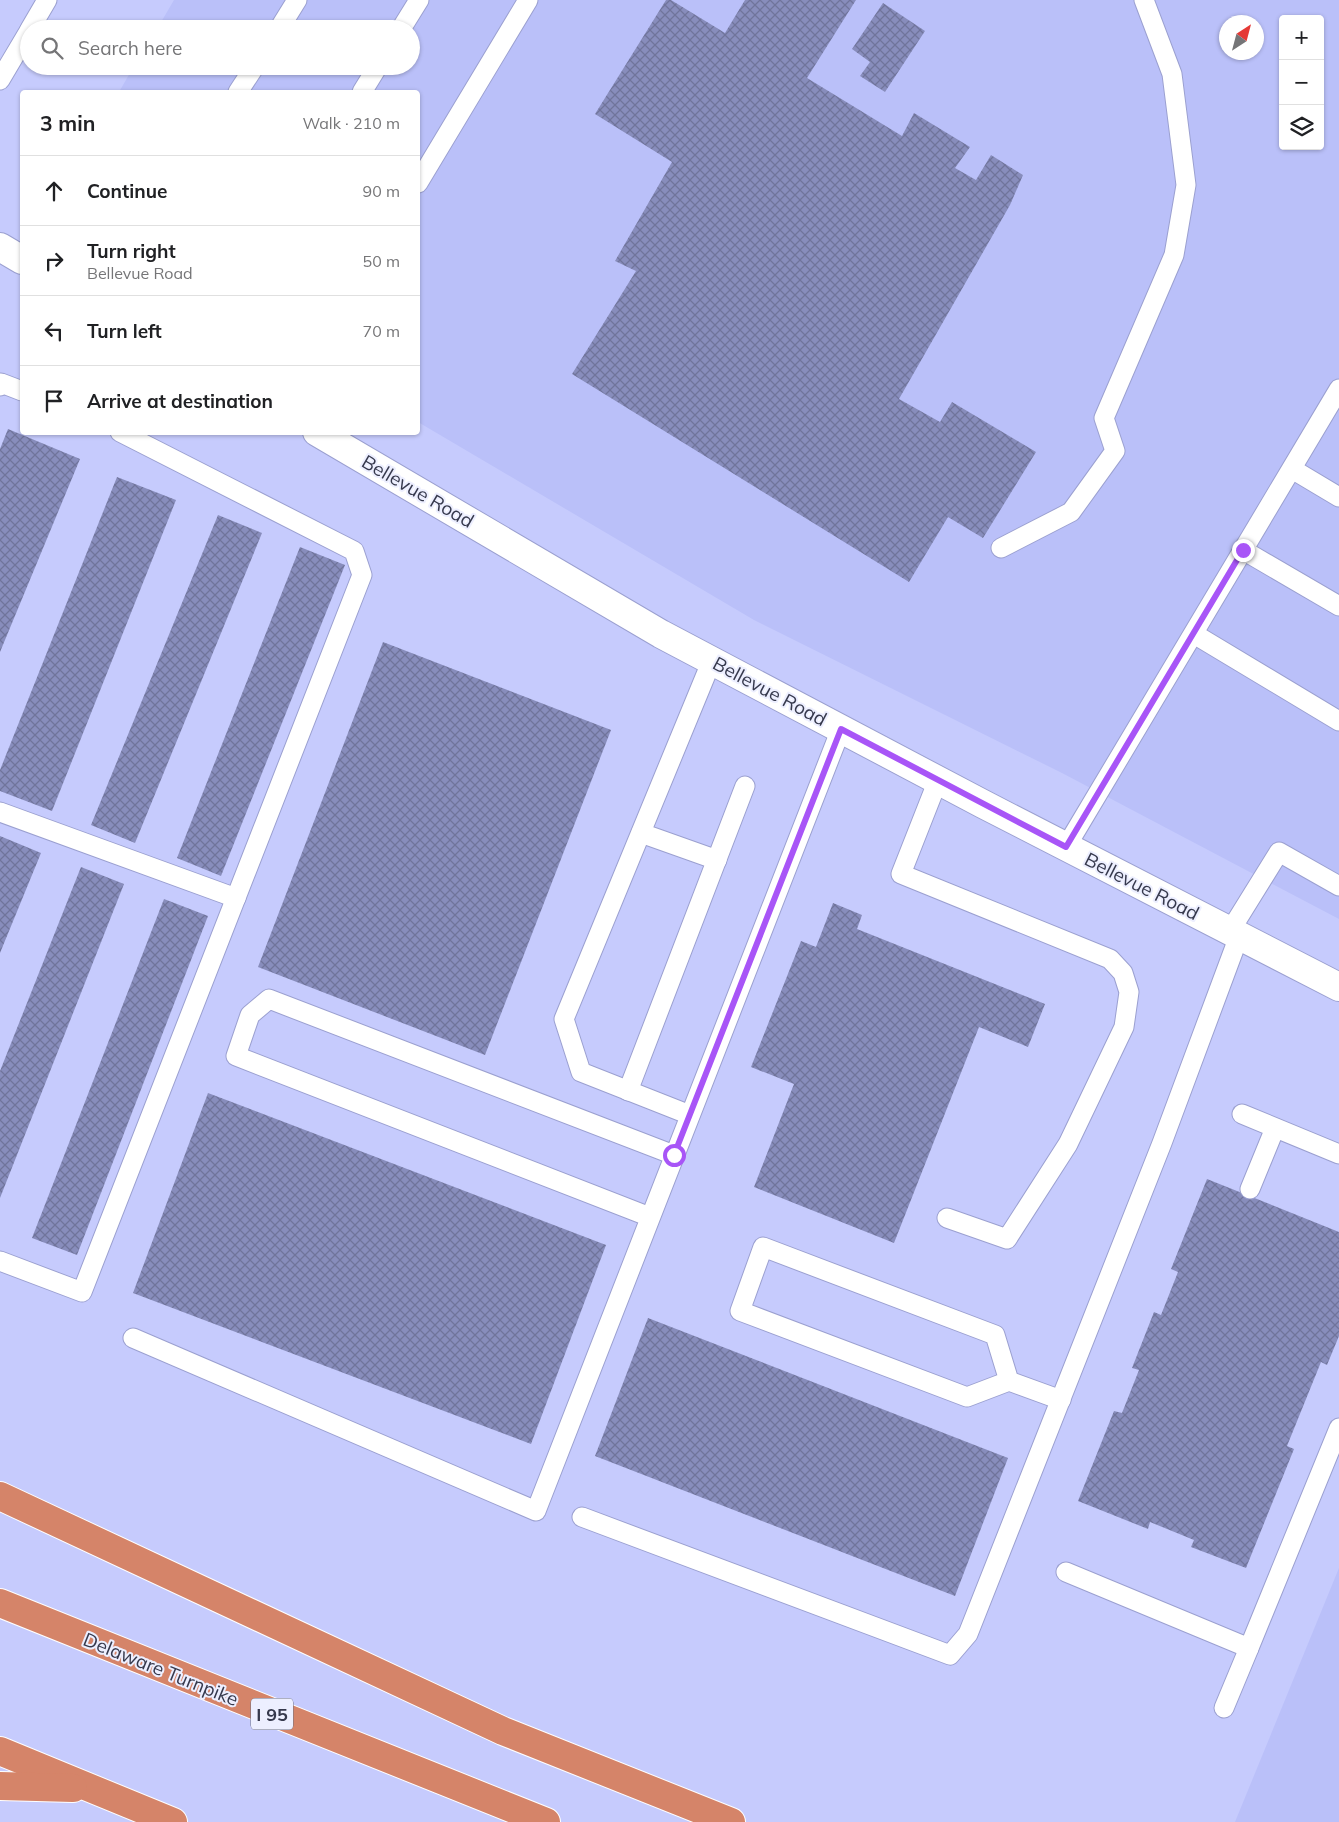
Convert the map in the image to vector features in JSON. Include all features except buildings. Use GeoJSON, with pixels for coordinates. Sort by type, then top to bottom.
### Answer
{"type":"FeatureCollection","features":[{"type":"Feature","properties":{"kind":"highway"},"geometry":{"type":"LineString","coordinates":[[0,1496],[503,1731],[731,1822]]}},
{"type":"Feature","properties":{"kind":"highway","name":"Delaware Turnpike"},"geometry":{"type":"LineString","coordinates":[[0,1603],[546,1822]]}},
{"type":"Feature","properties":{"kind":"highway"},"geometry":{"type":"LineString","coordinates":[[0,1751],[173,1822]]}},
{"type":"Feature","properties":{"kind":"highway"},"geometry":{"type":"LineString","coordinates":[[0,1786],[89,1788]]}},
{"type":"Feature","properties":{"kind":"street"},"geometry":{"type":"LineString","coordinates":[[0,247],[20,259]]}},
{"type":"Feature","properties":{"kind":"street","name":"Bellevue Road"},"geometry":{"type":"LineString","coordinates":[[322,435],[661,634],[1339,988]]}},
{"type":"Feature","properties":{"kind":"lane"},"geometry":{"type":"LineString","coordinates":[[36,20],[47,0]]}},
{"type":"Feature","properties":{"kind":"lane"},"geometry":{"type":"LineString","coordinates":[[286,20],[298,0]]}},
{"type":"Feature","properties":{"kind":"lane"},"geometry":{"type":"LineString","coordinates":[[407,20],[419,0]]}},
{"type":"Feature","properties":{"kind":"lane"},"geometry":{"type":"LineString","coordinates":[[420,180],[528,0]]}},
{"type":"Feature","properties":{"kind":"lane"},"geometry":{"type":"LineString","coordinates":[[1001,548],[1071,512],[1116,451],[1104,418],[1174,255],[1186,185],[1172,74],[1144,0]]}},
{"type":"Feature","properties":{"kind":"lane"},"geometry":{"type":"LineString","coordinates":[[0,80],[20,47]]}},
{"type":"Feature","properties":{"kind":"lane"},"geometry":{"type":"LineString","coordinates":[[243,90],[251,75]]}},
{"type":"Feature","properties":{"kind":"lane"},"geometry":{"type":"LineString","coordinates":[[363,90],[372,75]]}},
{"type":"Feature","properties":{"kind":"lane"},"geometry":{"type":"LineString","coordinates":[[1066,847],[1339,391]]}},
{"type":"Feature","properties":{"kind":"lane"},"geometry":{"type":"LineString","coordinates":[[0,1261],[82,1292],[362,575],[354,551],[126,435]]}},
{"type":"Feature","properties":{"kind":"lane"},"geometry":{"type":"LineString","coordinates":[[1292,469],[1339,497]]}},
{"type":"Feature","properties":{"kind":"lane"},"geometry":{"type":"LineString","coordinates":[[1243,550],[1339,606]]}},
{"type":"Feature","properties":{"kind":"lane"},"geometry":{"type":"LineString","coordinates":[[1194,634],[1339,721]]}},
{"type":"Feature","properties":{"kind":"lane"},"geometry":{"type":"LineString","coordinates":[[690,1115],[581,1072],[564,1019],[712,660]]}},
{"type":"Feature","properties":{"kind":"lane"},"geometry":{"type":"LineString","coordinates":[[133,1338],[536,1510],[841,729]]}},
{"type":"Feature","properties":{"kind":"lane"},"geometry":{"type":"LineString","coordinates":[[938,780],[901,874],[1110,959],[1123,972],[1129,992],[1124,1027],[1068,1144],[1007,1239],[947,1218]]}},
{"type":"Feature","properties":{"kind":"lane"},"geometry":{"type":"LineString","coordinates":[[628,1091],[746,786]]}},
{"type":"Feature","properties":{"kind":"lane"},"geometry":{"type":"LineString","coordinates":[[0,812],[236,898]]}},
{"type":"Feature","properties":{"kind":"lane"},"geometry":{"type":"LineString","coordinates":[[641,833],[717,860]]}},
{"type":"Feature","properties":{"kind":"lane"},"geometry":{"type":"LineString","coordinates":[[582,1517],[950,1655],[968,1634],[1061,1400],[1162,1143],[1234,934],[1279,852],[1339,886]]}},
{"type":"Feature","properties":{"kind":"lane"},"geometry":{"type":"LineString","coordinates":[[650,1217],[236,1056],[250,1015],[269,999],[674,1155]]}},
{"type":"Feature","properties":{"kind":"lane"},"geometry":{"type":"LineString","coordinates":[[1242,1114],[1339,1154]]}},
{"type":"Feature","properties":{"kind":"lane"},"geometry":{"type":"LineString","coordinates":[[1250,1189],[1274,1128]]}},
{"type":"Feature","properties":{"kind":"lane"},"geometry":{"type":"LineString","coordinates":[[1009,1381],[994,1335],[763,1247],[740,1311],[967,1397],[1009,1381],[1061,1400]]}},
{"type":"Feature","properties":{"kind":"lane"},"geometry":{"type":"LineString","coordinates":[[1224,1708],[1339,1428]]}},
{"type":"Feature","properties":{"kind":"lane"},"geometry":{"type":"LineString","coordinates":[[1066,1572],[1249,1648]]}},
{"type":"Feature","properties":{"kind":"shaded area"},"geometry":{"type":"Polygon","coordinates":[[[174,0],[1339,0],[1339,919],[1062,773],[754,620],[420,423],[420,90],[120,90],[129,75],[420,75],[420,20],[162,20],[174,0]]]}},
{"type":"Feature","properties":{"kind":"shaded area"},"geometry":{"type":"Polygon","coordinates":[[[1339,1568],[1339,1822],[1235,1822],[1339,1568]]]}},
{"type":"Feature","properties":{"kind":"route"},"geometry":{"type":"LineString","coordinates":[[674,1155],[841,729],[1066,847],[1243,550]]}}]}
